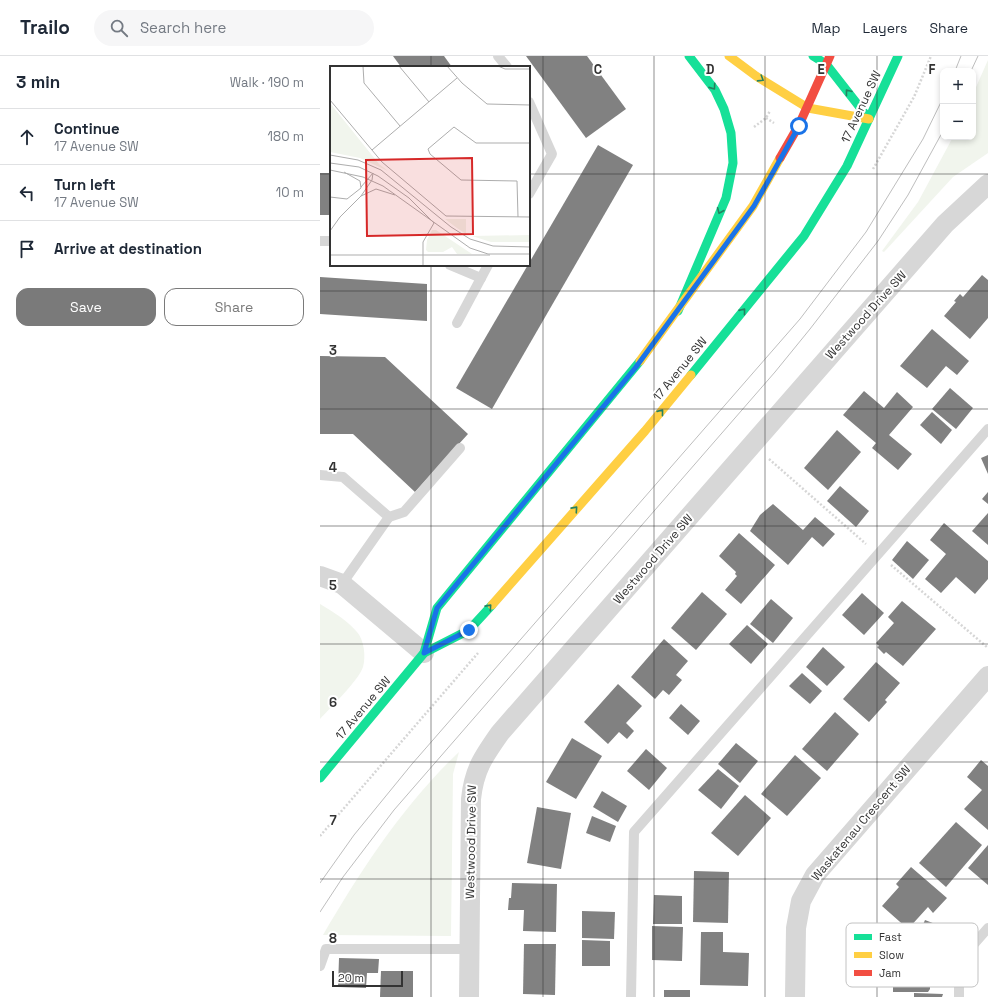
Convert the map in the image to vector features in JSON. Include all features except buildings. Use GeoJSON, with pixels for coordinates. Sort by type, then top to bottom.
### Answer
{"type":"FeatureCollection","features":[{"type":"Feature","properties":{"kind":"main road"},"geometry":{"type":"LineString","coordinates":[[678,311],[726,198],[733,163],[731,133],[724,108],[715,90],[689,56]]}},
{"type":"Feature","properties":{"kind":"main road"},"geometry":{"type":"LineString","coordinates":[[730,56],[756,76],[808,108],[869,119]]}},
{"type":"Feature","properties":{"kind":"main road"},"geometry":{"type":"LineString","coordinates":[[813,56],[828,60],[869,119]]}},
{"type":"Feature","properties":{"kind":"main road","name":"17 Avenue SW"},"geometry":{"type":"LineString","coordinates":[[320,778],[424,653],[469,630],[645,431],[804,236],[846,166],[898,56]]}},
{"type":"Feature","properties":{"kind":"main road","name":"17 Avenue SW"},"geometry":{"type":"LineString","coordinates":[[424,653],[437,608],[636,367],[754,206],[808,108],[828,60]]}},
{"type":"Feature","properties":{"kind":"street","name":"Westwood Drive SW"},"geometry":{"type":"LineString","coordinates":[[469,997],[471,799],[473,778],[484,755],[500,733],[945,224],[971,198],[988,184]]}},
{"type":"Feature","properties":{"kind":"street"},"geometry":{"type":"LineString","coordinates":[[320,576],[342,584],[424,653]]}},
{"type":"Feature","properties":{"kind":"street","name":"Waskatenau Crescent SW"},"geometry":{"type":"LineString","coordinates":[[795,997],[796,928],[801,901],[814,875],[988,676]]}},
{"type":"Feature","properties":{"kind":"lane"},"geometry":{"type":"LineString","coordinates":[[498,56],[506,66]]}},
{"type":"Feature","properties":{"kind":"lane"},"geometry":{"type":"LineString","coordinates":[[530,104],[552,154],[530,192]]}},
{"type":"Feature","properties":{"kind":"lane"},"geometry":{"type":"LineString","coordinates":[[452,266],[481,278]]}},
{"type":"Feature","properties":{"kind":"lane"},"geometry":{"type":"LineString","coordinates":[[457,322],[487,266]]}},
{"type":"Feature","properties":{"kind":"lane"},"geometry":{"type":"LineString","coordinates":[[631,997],[634,832],[988,429]]}},
{"type":"Feature","properties":{"kind":"lane"},"geometry":{"type":"LineString","coordinates":[[342,584],[389,517],[404,512],[460,448]]}},
{"type":"Feature","properties":{"kind":"lane"},"geometry":{"type":"LineString","coordinates":[[320,475],[343,477],[389,517]]}},
{"type":"Feature","properties":{"kind":"lane"},"geometry":{"type":"LineString","coordinates":[[978,939],[988,928]]}},
{"type":"Feature","properties":{"kind":"lane"},"geometry":{"type":"LineString","coordinates":[[320,966],[326,949],[470,949]]}},
{"type":"Feature","properties":{"kind":"path"},"geometry":{"type":"LineString","coordinates":[[752,129],[766,118],[774,123]]}},
{"type":"Feature","properties":{"kind":"shaded area"},"geometry":{"type":"Polygon","coordinates":[[[988,60],[988,153],[953,177],[884,252],[882,251],[918,202],[951,140],[976,140],[976,87],[988,60]]]}},
{"type":"Feature","properties":{"kind":"shaded area"},"geometry":{"type":"Polygon","coordinates":[[[320,604],[335,613],[357,632],[363,644],[364,658],[363,667],[356,679],[320,719],[320,604]]]}},
{"type":"Feature","properties":{"kind":"shaded area"},"geometry":{"type":"Polygon","coordinates":[[[459,752],[453,774],[451,936],[323,935],[368,862],[402,816],[420,793],[459,752]]]}},
{"type":"Feature","properties":{"kind":"tram line"},"geometry":{"type":"LineString","coordinates":[[956,68],[961,56]]}},
{"type":"Feature","properties":{"kind":"tram line"},"geometry":{"type":"LineString","coordinates":[[972,68],[978,56]]}},
{"type":"Feature","properties":{"kind":"tram line"},"geometry":{"type":"LineString","coordinates":[[320,883],[354,835],[412,764],[800,319],[866,232],[923,139],[940,104]]}},
{"type":"Feature","properties":{"kind":"tram line"},"geometry":{"type":"LineString","coordinates":[[320,912],[343,877],[394,810],[775,372],[810,329],[878,241],[908,195],[940,136]]}},
{"type":"Feature","properties":{"kind":"traffic: fast"},"geometry":{"type":"LineString","coordinates":[[678,311],[726,198],[733,163],[731,133],[724,109],[715,90],[689,56]]}},
{"type":"Feature","properties":{"kind":"traffic: fast"},"geometry":{"type":"LineString","coordinates":[[813,56],[826,64],[869,119]]}},
{"type":"Feature","properties":{"kind":"traffic: fast"},"geometry":{"type":"LineString","coordinates":[[691,375],[804,236],[847,166],[898,56]]}},
{"type":"Feature","properties":{"kind":"traffic: fast"},"geometry":{"type":"LineString","coordinates":[[424,653],[437,608],[640,361]]}},
{"type":"Feature","properties":{"kind":"traffic: fast"},"geometry":{"type":"LineString","coordinates":[[320,778],[424,653],[469,630],[492,605]]}},
{"type":"Feature","properties":{"kind":"traffic: slow"},"geometry":{"type":"LineString","coordinates":[[729,56],[756,76],[808,108],[869,119]]}},
{"type":"Feature","properties":{"kind":"traffic: slow"},"geometry":{"type":"LineString","coordinates":[[640,361],[753,206],[780,158]]}},
{"type":"Feature","properties":{"kind":"traffic: slow"},"geometry":{"type":"LineString","coordinates":[[492,605],[645,431],[691,375]]}},
{"type":"Feature","properties":{"kind":"traffic: jam"},"geometry":{"type":"LineString","coordinates":[[780,158],[799,125],[830,56]]}},
{"type":"Feature","properties":{"kind":"route"},"geometry":{"type":"LineString","coordinates":[[469,630],[424,653],[437,608],[636,367],[754,206],[799,126]]}}]}
